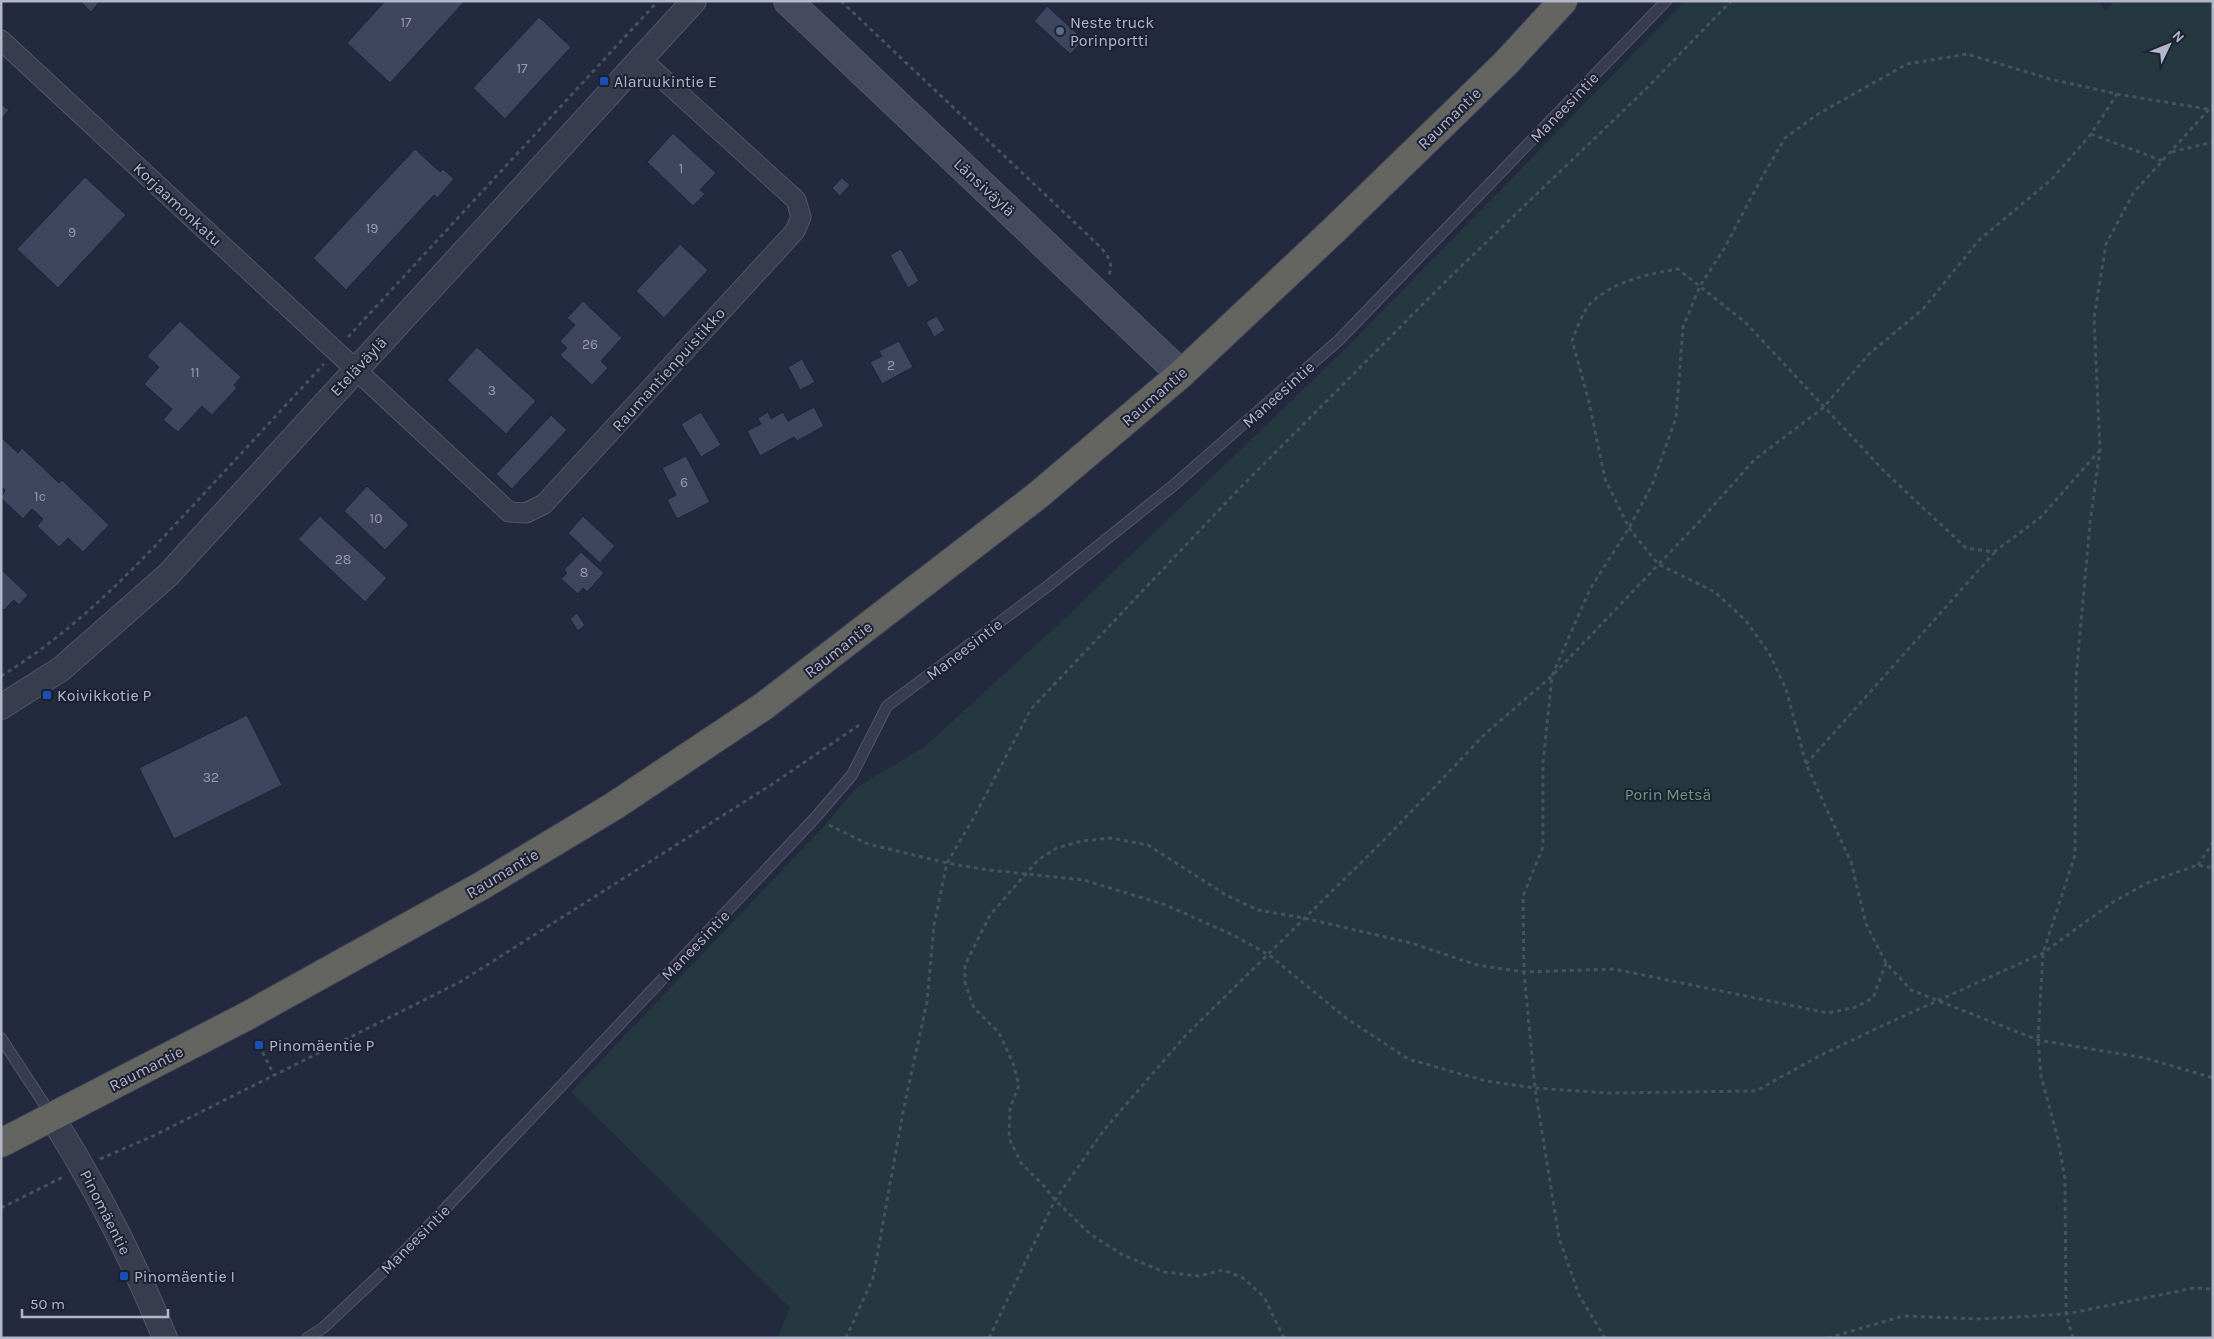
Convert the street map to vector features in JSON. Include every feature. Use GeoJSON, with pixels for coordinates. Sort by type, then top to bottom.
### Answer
{"type":"FeatureCollection","features":[{"type":"Feature","properties":{"kind":"highway","name":"Raumantie"},"geometry":{"type":"LineString","coordinates":[[1,1143],[245,1017],[422,919],[614,806],[764,706],[1037,496],[1181,374],[1334,232],[1506,63],[1563,1]]}},
{"type":"Feature","properties":{"kind":"main road","name":"Länsiväylä"},"geometry":{"type":"LineString","coordinates":[[788,1],[1101,296],[1181,374]]}},
{"type":"Feature","properties":{"kind":"street","name":"Eteläväylä"},"geometry":{"type":"LineString","coordinates":[[1,707],[61,669],[168,575],[694,1]]}},
{"type":"Feature","properties":{"kind":"street","name":"Korjaamonkatu"},"geometry":{"type":"LineString","coordinates":[[1,40],[356,369]]}},
{"type":"Feature","properties":{"kind":"street","name":"Raumantienpuistikko"},"geometry":{"type":"LineString","coordinates":[[356,369],[509,512],[526,513],[544,504],[795,231],[801,217],[796,200],[641,59]]}},
{"type":"Feature","properties":{"kind":"street","name":"Pinomäentie"},"geometry":{"type":"LineString","coordinates":[[52,1117],[83,1166],[144,1287],[165,1338]]}},
{"type":"Feature","properties":{"kind":"lane","name":"Maneesintie"},"geometry":{"type":"LineString","coordinates":[[307,1338],[323,1328],[404,1252],[815,818],[852,775],[887,706],[1048,586],[1167,491],[1339,340],[1666,1]]}},
{"type":"Feature","properties":{"kind":"lane"},"geometry":{"type":"LineString","coordinates":[[1,1038],[52,1117]]}},
{"type":"Feature","properties":{"kind":"path"},"geometry":{"type":"LineString","coordinates":[[841,1],[1094,240],[1108,256],[1112,268],[1101,296]]}},
{"type":"Feature","properties":{"kind":"path"},"geometry":{"type":"LineString","coordinates":[[846,1338],[873,1278],[904,1107],[927,1002],[934,925],[947,863],[974,818],[1031,709],[1236,492],[1447,280],[1644,91],[1731,1]]}},
{"type":"Feature","properties":{"kind":"path"},"geometry":{"type":"LineString","coordinates":[[1605,1338],[1579,1295],[1559,1238],[1536,1088],[1524,972],[1523,896],[1543,847],[1543,762],[1552,676],[1590,590],[1629,528],[1652,485],[1676,418],[1683,327],[1700,286],[1725,247],[1761,178],[1785,138],[1818,114],[1908,64],[1967,54],[2050,79],[2118,94],[2213,110]]}},
{"type":"Feature","properties":{"kind":"path"},"geometry":{"type":"LineString","coordinates":[[989,1338],[1055,1200],[1104,1130],[1186,1035],[1384,840],[1486,733],[1552,676],[1699,522],[1754,460],[1823,408],[1868,354],[1924,309],[1979,240],[2052,179],[2091,134],[2118,94]]}},
{"type":"Feature","properties":{"kind":"path"},"geometry":{"type":"LineString","coordinates":[[2073,1338],[2066,1314],[2065,1179],[2058,1139],[2041,1076],[2038,1040],[2043,953],[2075,855],[2076,677],[2090,523],[2100,450],[2094,318],[2106,244],[2134,192],[2213,105]]}},
{"type":"Feature","properties":{"kind":"path"},"geometry":{"type":"LineString","coordinates":[[2091,134],[2163,161]]}},
{"type":"Feature","properties":{"kind":"path"},"geometry":{"type":"LineString","coordinates":[[2171,152],[2213,142]]}},
{"type":"Feature","properties":{"kind":"path"},"geometry":{"type":"LineString","coordinates":[[1994,552],[1966,548],[1884,472],[1746,323],[1678,269],[1643,275],[1617,286],[1590,303],[1572,340],[1589,402],[1605,479],[1629,528],[1658,564],[1715,592],[1746,621],[1769,653],[1786,689],[1806,764],[1851,862],[1866,924],[1886,963],[1911,990],[2038,1040],[2145,1058],[2213,1078]]}},
{"type":"Feature","properties":{"kind":"path"},"geometry":{"type":"LineString","coordinates":[[1806,764],[1994,552],[2041,517],[2100,450]]}},
{"type":"Feature","properties":{"kind":"path"},"geometry":{"type":"LineString","coordinates":[[1,1208],[83,1166],[151,1137],[460,982],[774,783],[887,706]]}},
{"type":"Feature","properties":{"kind":"path"},"geometry":{"type":"LineString","coordinates":[[815,818],[868,844],[947,863],[1084,880],[1166,906],[1233,935],[1269,955],[1346,1018],[1408,1059],[1486,1080],[1536,1088],[1608,1093],[1756,1091],[1821,1055],[2043,953],[2113,902],[2149,882],[2198,866],[2213,868]]}},
{"type":"Feature","properties":{"kind":"path"},"geometry":{"type":"LineString","coordinates":[[1284,1338],[1264,1297],[1243,1278],[1223,1270],[1199,1276],[1164,1272],[1123,1255],[1090,1234],[1055,1200],[1021,1162],[1009,1138],[1010,1108],[1019,1085],[1013,1063],[999,1033],[974,1008],[965,983],[965,965],[990,915],[1038,860],[1057,848],[1082,840],[1111,838],[1148,845],[1226,895],[1258,910],[1304,918],[1411,943],[1477,965],[1524,972],[1614,969],[1828,1013],[1856,1007],[1874,998],[1886,963]]}},
{"type":"Feature","properties":{"kind":"path"},"geometry":{"type":"LineString","coordinates":[[2198,866],[2213,842]]}},
{"type":"Feature","properties":{"kind":"path"},"geometry":{"type":"LineString","coordinates":[[259,1045],[274,1075]]}},
{"type":"Feature","properties":{"kind":"path"},"geometry":{"type":"LineString","coordinates":[[1828,1338],[1902,1316],[1982,1319],[2066,1314],[2194,1288],[2213,1289]]}},
{"type":"Feature","properties":{"kind":"green space","name":"Porin Metsä"},"geometry":{"type":"Polygon","coordinates":[[[1685,1],[2099,1],[2105,11],[2114,1],[2213,1],[2213,1338],[777,1338],[790,1308],[571,1092],[824,826],[856,788],[924,747],[1061,622],[1345,349],[1685,1]]]}},
{"type":"Feature","properties":{"kind":"building"},"geometry":{"type":"Polygon","coordinates":[[[80,1],[100,1],[91,12],[80,1]]]}},
{"type":"Feature","properties":{"kind":"building"},"geometry":{"type":"Polygon","coordinates":[[[385,1],[465,1],[390,83],[347,43],[385,1]]]}},
{"type":"Feature","properties":{"kind":"building"},"geometry":{"type":"Polygon","coordinates":[[[1047,6],[1084,40],[1070,54],[1034,21],[1047,6]]]}},
{"type":"Feature","properties":{"kind":"building"},"geometry":{"type":"Polygon","coordinates":[[[539,17],[571,47],[505,119],[473,88],[539,17]]]}},
{"type":"Feature","properties":{"kind":"building"},"geometry":{"type":"Polygon","coordinates":[[[1,104],[9,110],[1,119],[1,104]]]}},
{"type":"Feature","properties":{"kind":"building"},"geometry":{"type":"Polygon","coordinates":[[[673,133],[716,173],[700,190],[705,194],[693,206],[647,162],[673,133]]]}},
{"type":"Feature","properties":{"kind":"building"},"geometry":{"type":"Polygon","coordinates":[[[415,149],[440,172],[443,169],[454,179],[437,198],[434,195],[346,290],[313,258],[415,149]]]}},
{"type":"Feature","properties":{"kind":"building"},"geometry":{"type":"Polygon","coordinates":[[[85,177],[126,215],[58,288],[17,249],[85,177]]]}},
{"type":"Feature","properties":{"kind":"building"},"geometry":{"type":"Polygon","coordinates":[[[842,178],[850,185],[840,196],[832,188],[842,178]]]}},
{"type":"Feature","properties":{"kind":"building"},"geometry":{"type":"Polygon","coordinates":[[[680,244],[708,270],[664,318],[636,291],[680,244]]]}},
{"type":"Feature","properties":{"kind":"building"},"geometry":{"type":"Polygon","coordinates":[[[901,249],[919,281],[908,288],[890,255],[901,249]]]}},
{"type":"Feature","properties":{"kind":"building"},"geometry":{"type":"Polygon","coordinates":[[[583,301],[622,338],[601,361],[608,368],[592,385],[560,355],[567,348],[560,341],[575,325],[567,318],[583,301]]]}},
{"type":"Feature","properties":{"kind":"building"},"geometry":{"type":"Polygon","coordinates":[[[937,316],[945,330],[934,337],[926,322],[937,316]]]}},
{"type":"Feature","properties":{"kind":"building"},"geometry":{"type":"Polygon","coordinates":[[[180,321],[241,377],[234,385],[237,388],[212,415],[202,406],[178,432],[163,420],[172,409],[144,384],[159,367],[147,356],[180,321]]]}},
{"type":"Feature","properties":{"kind":"building"},"geometry":{"type":"Polygon","coordinates":[[[899,341],[913,367],[882,384],[870,362],[882,356],[879,351],[899,341]]]}},
{"type":"Feature","properties":{"kind":"building"},"geometry":{"type":"Polygon","coordinates":[[[477,347],[536,401],[506,434],[447,380],[477,347]]]}},
{"type":"Feature","properties":{"kind":"building"},"geometry":{"type":"Polygon","coordinates":[[[802,359],[815,382],[800,390],[788,367],[802,359]]]}},
{"type":"Feature","properties":{"kind":"building"},"geometry":{"type":"Polygon","coordinates":[[[814,407],[824,426],[797,441],[794,437],[760,456],[747,431],[761,424],[758,418],[768,412],[771,419],[783,412],[788,421],[814,407]]]}},
{"type":"Feature","properties":{"kind":"building"},"geometry":{"type":"Polygon","coordinates":[[[701,412],[721,445],[701,457],[681,424],[701,412]]]}},
{"type":"Feature","properties":{"kind":"building"},"geometry":{"type":"Polygon","coordinates":[[[551,415],[567,430],[512,489],[496,474],[551,415]]]}},
{"type":"Feature","properties":{"kind":"building"},"geometry":{"type":"Polygon","coordinates":[[[1,437],[18,453],[22,448],[59,483],[62,480],[109,525],[83,552],[68,538],[59,547],[37,526],[43,519],[32,509],[23,519],[1,498],[5,490],[1,487],[1,437]]]}},
{"type":"Feature","properties":{"kind":"building"},"geometry":{"type":"Polygon","coordinates":[[[686,456],[710,502],[677,519],[667,500],[676,495],[662,468],[686,456]]]}},
{"type":"Feature","properties":{"kind":"building"},"geometry":{"type":"Polygon","coordinates":[[[367,486],[409,525],[385,550],[344,511],[367,486]]]}},
{"type":"Feature","properties":{"kind":"building"},"geometry":{"type":"Polygon","coordinates":[[[320,516],[387,578],[365,602],[298,539],[320,516]]]}},
{"type":"Feature","properties":{"kind":"building"},"geometry":{"type":"Polygon","coordinates":[[[583,516],[615,546],[600,563],[568,533],[583,516]]]}},
{"type":"Feature","properties":{"kind":"building"},"geometry":{"type":"Polygon","coordinates":[[[581,552],[604,573],[587,592],[583,588],[578,594],[561,579],[567,573],[564,570],[581,552]]]}},
{"type":"Feature","properties":{"kind":"building"},"geometry":{"type":"Polygon","coordinates":[[[1,569],[28,595],[19,605],[14,600],[4,610],[1,608],[1,569]]]}},
{"type":"Feature","properties":{"kind":"building"},"geometry":{"type":"Polygon","coordinates":[[[577,613],[585,625],[578,631],[570,619],[577,613]]]}},
{"type":"Feature","properties":{"kind":"building"},"geometry":{"type":"Polygon","coordinates":[[[247,715],[282,785],[174,839],[139,768],[247,715]]]}},
{"type":"Feature","properties":{"kind":"place","name":"Neste truck Porinportti"},"geometry":{"type":"Point","coordinates":[1060,31]}},
{"type":"Feature","properties":{"kind":"place","name":"Alaruukintie E"},"geometry":{"type":"Point","coordinates":[604,81]}},
{"type":"Feature","properties":{"kind":"place","name":"Koivikkotie P"},"geometry":{"type":"Point","coordinates":[47,695]}},
{"type":"Feature","properties":{"kind":"place","name":"Pinomäentie P"},"geometry":{"type":"Point","coordinates":[259,1045]}},
{"type":"Feature","properties":{"kind":"place","name":"Pinomäentie I"},"geometry":{"type":"Point","coordinates":[124,1276]}}]}
